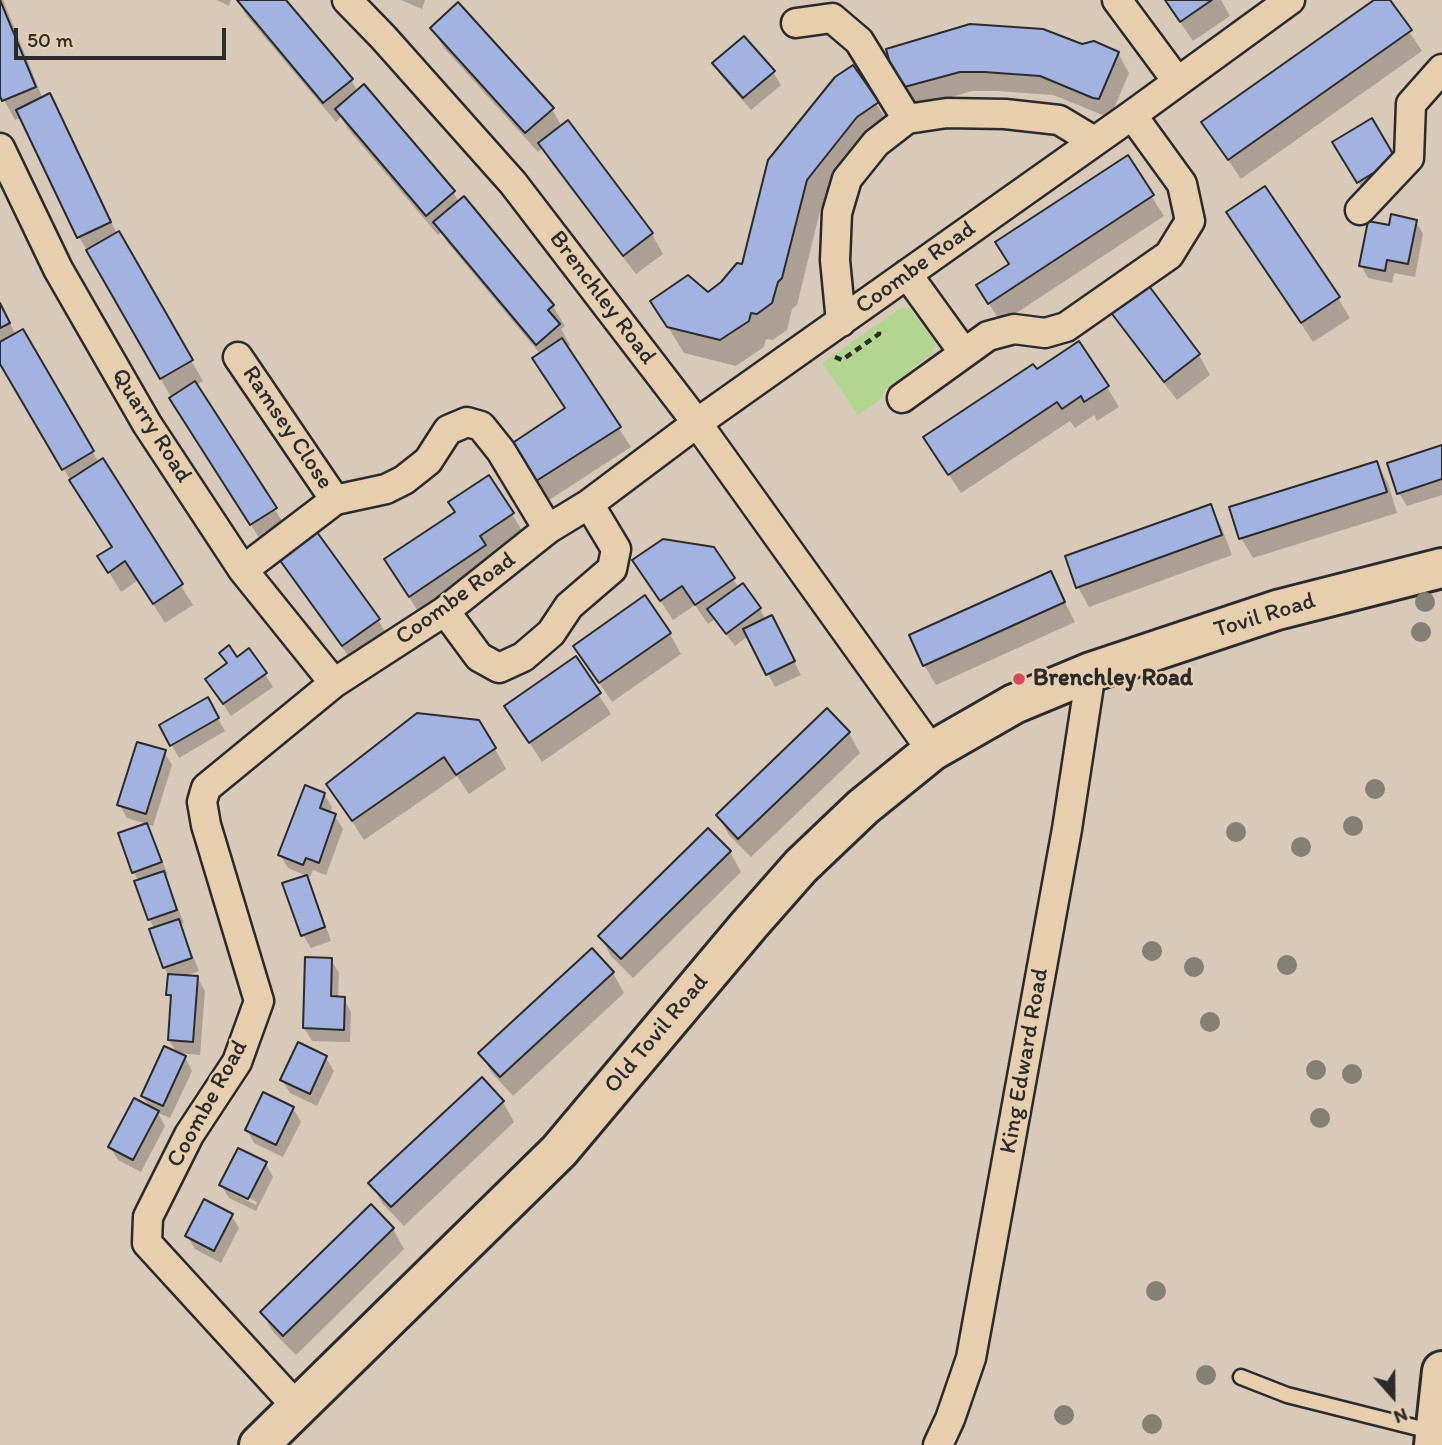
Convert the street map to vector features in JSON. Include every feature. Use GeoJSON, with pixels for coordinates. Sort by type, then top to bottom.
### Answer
{"type":"FeatureCollection","features":[{"type":"Feature","properties":{"kind":"street","name":"Brenchley Road"},"geometry":{"type":"LineString","coordinates":[[347,0],[513,183],[697,423],[932,751]]}},
{"type":"Feature","properties":{"kind":"street"},"geometry":{"type":"LineString","coordinates":[[1117,0],[1177,81]]}},
{"type":"Feature","properties":{"kind":"street","name":"Coombe Road"},"geometry":{"type":"LineString","coordinates":[[297,1407],[148,1243],[148,1217],[189,1135],[237,1062],[259,1001],[206,825],[202,802],[206,788],[334,683],[445,611],[548,529],[589,504],[697,423],[1290,0]]}},
{"type":"Feature","properties":{"kind":"street"},"geometry":{"type":"LineString","coordinates":[[796,23],[838,9],[907,119]]}},
{"type":"Feature","properties":{"kind":"street"},"geometry":{"type":"LineString","coordinates":[[1360,210],[1409,158],[1411,104],[1442,69]]}},
{"type":"Feature","properties":{"kind":"street"},"geometry":{"type":"LineString","coordinates":[[841,322],[835,260],[837,213],[848,179],[876,143],[907,119],[947,113],[1005,114],[1059,120],[1094,141]]}},
{"type":"Feature","properties":{"kind":"street"},"geometry":{"type":"LineString","coordinates":[[902,398],[988,337],[1014,329],[1045,333],[1066,327],[1169,255],[1190,221],[1182,184],[1132,115]]}},
{"type":"Feature","properties":{"kind":"street","name":"Quarry Road"},"geometry":{"type":"LineString","coordinates":[[0,148],[58,269],[147,424],[243,570],[334,683]]}},
{"type":"Feature","properties":{"kind":"street"},"geometry":{"type":"LineString","coordinates":[[907,274],[964,353]]}},
{"type":"Feature","properties":{"kind":"street","name":"Ramsey Close"},"geometry":{"type":"LineString","coordinates":[[238,357],[335,500]]}},
{"type":"Feature","properties":{"kind":"street"},"geometry":{"type":"LineString","coordinates":[[243,570],[335,500],[386,489],[404,480],[428,461],[447,430],[467,422],[481,426],[501,451],[548,529]]}},
{"type":"Feature","properties":{"kind":"street"},"geometry":{"type":"LineString","coordinates":[[445,611],[479,657],[499,668],[523,657],[551,633],[569,606],[612,569],[616,549],[589,504]]}},
{"type":"Feature","properties":{"kind":"street","name":"Tovil Road"},"geometry":{"type":"LineString","coordinates":[[1091,672],[1277,610],[1442,568]]}},
{"type":"Feature","properties":{"kind":"street","name":"Old Tovil Road"},"geometry":{"type":"LineString","coordinates":[[259,1445],[559,1151],[801,866],[863,807],[932,751],[1014,704],[1091,672]]}},
{"type":"Feature","properties":{"kind":"street","name":"King Edward Road"},"geometry":{"type":"LineString","coordinates":[[938,1445],[971,1358],[1067,829],[1091,672]]}},
{"type":"Feature","properties":{"kind":"street"},"geometry":{"type":"LineString","coordinates":[[1435,1438],[1442,1371]]}},
{"type":"Feature","properties":{"kind":"lane"},"geometry":{"type":"LineString","coordinates":[[1241,1377],[1287,1395],[1435,1438]]}},
{"type":"Feature","properties":{"kind":"green space"},"geometry":{"type":"Polygon","coordinates":[[[901,308],[909,308],[936,343],[931,354],[884,391],[881,399],[858,415],[822,363],[901,308]]]}},
{"type":"Feature","properties":{"kind":"building"},"geometry":{"type":"Polygon","coordinates":[[[0,0],[36,87],[2,101],[0,96],[0,0]]]}},
{"type":"Feature","properties":{"kind":"building"},"geometry":{"type":"Polygon","coordinates":[[[237,0],[286,0],[353,79],[323,103],[237,0]]]}},
{"type":"Feature","properties":{"kind":"building"},"geometry":{"type":"Polygon","coordinates":[[[1165,0],[1212,0],[1180,22],[1165,0]]]}},
{"type":"Feature","properties":{"kind":"building"},"geometry":{"type":"Polygon","coordinates":[[[1374,0],[1390,0],[1412,30],[1228,160],[1201,122],[1374,0]]]}},
{"type":"Feature","properties":{"kind":"building"},"geometry":{"type":"Polygon","coordinates":[[[458,2],[554,108],[525,133],[430,28],[458,2]]]}},
{"type":"Feature","properties":{"kind":"building"},"geometry":{"type":"Polygon","coordinates":[[[970,24],[1043,29],[1082,44],[1094,41],[1119,52],[1099,99],[1040,76],[984,72],[960,72],[897,89],[886,49],[970,24]]]}},
{"type":"Feature","properties":{"kind":"building"},"geometry":{"type":"Polygon","coordinates":[[[744,36],[775,71],[743,98],[712,63],[744,36]]]}},
{"type":"Feature","properties":{"kind":"building"},"geometry":{"type":"Polygon","coordinates":[[[853,65],[879,102],[857,117],[807,180],[782,278],[778,282],[772,303],[757,314],[751,313],[749,321],[720,340],[667,327],[650,301],[688,275],[708,292],[721,282],[737,263],[742,264],[768,160],[835,77],[853,65]]]}},
{"type":"Feature","properties":{"kind":"building"},"geometry":{"type":"Polygon","coordinates":[[[364,84],[455,191],[426,216],[335,109],[364,84]]]}},
{"type":"Feature","properties":{"kind":"building"},"geometry":{"type":"Polygon","coordinates":[[[50,93],[111,222],[77,238],[16,110],[50,93]]]}},
{"type":"Feature","properties":{"kind":"building"},"geometry":{"type":"Polygon","coordinates":[[[1372,118],[1396,159],[1357,183],[1332,142],[1372,118]]]}},
{"type":"Feature","properties":{"kind":"building"},"geometry":{"type":"Polygon","coordinates":[[[568,120],[653,233],[623,256],[538,143],[568,120]]]}},
{"type":"Feature","properties":{"kind":"building"},"geometry":{"type":"Polygon","coordinates":[[[1128,155],[1154,195],[988,304],[976,285],[1009,264],[995,242],[1128,155]]]}},
{"type":"Feature","properties":{"kind":"building"},"geometry":{"type":"Polygon","coordinates":[[[1265,186],[1340,297],[1301,323],[1226,212],[1265,186]]]}},
{"type":"Feature","properties":{"kind":"building"},"geometry":{"type":"Polygon","coordinates":[[[464,196],[554,305],[548,310],[560,324],[536,345],[433,222],[464,196]]]}},
{"type":"Feature","properties":{"kind":"building"},"geometry":{"type":"Polygon","coordinates":[[[1391,214],[1417,220],[1408,264],[1387,260],[1385,271],[1359,266],[1368,221],[1389,225],[1391,214]]]}},
{"type":"Feature","properties":{"kind":"building"},"geometry":{"type":"Polygon","coordinates":[[[119,231],[193,360],[160,379],[86,250],[119,231]]]}},
{"type":"Feature","properties":{"kind":"building"},"geometry":{"type":"Polygon","coordinates":[[[1146,282],[1200,354],[1164,382],[1109,310],[1146,282]]]}},
{"type":"Feature","properties":{"kind":"building"},"geometry":{"type":"Polygon","coordinates":[[[0,303],[10,323],[0,328],[0,303]]]}},
{"type":"Feature","properties":{"kind":"building"},"geometry":{"type":"Polygon","coordinates":[[[23,329],[94,451],[62,470],[0,364],[0,342],[23,329]]]}},
{"type":"Feature","properties":{"kind":"building"},"geometry":{"type":"Polygon","coordinates":[[[562,338],[621,427],[533,483],[508,446],[565,408],[532,358],[562,338]]]}},
{"type":"Feature","properties":{"kind":"building"},"geometry":{"type":"Polygon","coordinates":[[[1079,341],[1109,386],[1084,402],[1081,396],[1062,409],[1057,402],[948,475],[923,437],[1033,364],[1037,369],[1079,341]]]}},
{"type":"Feature","properties":{"kind":"building"},"geometry":{"type":"Polygon","coordinates":[[[195,381],[277,508],[250,525],[169,398],[195,381]]]}},
{"type":"Feature","properties":{"kind":"building"},"geometry":{"type":"Polygon","coordinates":[[[1442,445],[1442,479],[1397,494],[1387,463],[1442,445]]]}},
{"type":"Feature","properties":{"kind":"building"},"geometry":{"type":"Polygon","coordinates":[[[103,458],[183,584],[153,604],[125,561],[108,573],[97,556],[112,547],[69,480],[103,458]]]}},
{"type":"Feature","properties":{"kind":"building"},"geometry":{"type":"Polygon","coordinates":[[[1377,461],[1387,492],[1239,539],[1229,507],[1377,461]]]}},
{"type":"Feature","properties":{"kind":"building"},"geometry":{"type":"Polygon","coordinates":[[[489,475],[514,513],[480,536],[486,545],[409,597],[384,559],[455,512],[448,502],[489,475]]]}},
{"type":"Feature","properties":{"kind":"building"},"geometry":{"type":"Polygon","coordinates":[[[1211,504],[1222,535],[1076,588],[1065,556],[1211,504]]]}},
{"type":"Feature","properties":{"kind":"building"},"geometry":{"type":"Polygon","coordinates":[[[314,528],[380,619],[342,646],[276,555],[314,528]]]}},
{"type":"Feature","properties":{"kind":"building"},"geometry":{"type":"Polygon","coordinates":[[[663,539],[714,547],[735,578],[695,605],[682,586],[660,601],[632,560],[663,539]]]}},
{"type":"Feature","properties":{"kind":"building"},"geometry":{"type":"Polygon","coordinates":[[[1051,571],[1065,602],[923,666],[909,635],[1051,571]]]}},
{"type":"Feature","properties":{"kind":"building"},"geometry":{"type":"Polygon","coordinates":[[[743,583],[761,608],[726,634],[707,609],[743,583]]]}},
{"type":"Feature","properties":{"kind":"building"},"geometry":{"type":"Polygon","coordinates":[[[645,595],[671,633],[599,683],[573,646],[645,595]]]}},
{"type":"Feature","properties":{"kind":"building"},"geometry":{"type":"Polygon","coordinates":[[[772,615],[795,661],[766,675],[743,629],[772,615]]]}},
{"type":"Feature","properties":{"kind":"building"},"geometry":{"type":"Polygon","coordinates":[[[229,645],[237,657],[249,648],[267,673],[223,704],[205,679],[227,663],[219,653],[229,645]]]}},
{"type":"Feature","properties":{"kind":"building"},"geometry":{"type":"Polygon","coordinates":[[[576,656],[601,693],[529,743],[504,706],[576,656]]]}},
{"type":"Feature","properties":{"kind":"building"},"geometry":{"type":"Polygon","coordinates":[[[208,697],[219,718],[170,746],[159,725],[208,697]]]}},
{"type":"Feature","properties":{"kind":"building"},"geometry":{"type":"Polygon","coordinates":[[[827,708],[850,732],[738,839],[716,815],[827,708]]]}},
{"type":"Feature","properties":{"kind":"building"},"geometry":{"type":"Polygon","coordinates":[[[417,713],[479,720],[496,748],[456,775],[444,757],[352,821],[326,784],[417,713]]]}},
{"type":"Feature","properties":{"kind":"building"},"geometry":{"type":"Polygon","coordinates":[[[137,742],[166,750],[146,814],[117,805],[137,742]]]}},
{"type":"Feature","properties":{"kind":"building"},"geometry":{"type":"Polygon","coordinates":[[[305,785],[325,793],[320,808],[336,814],[319,863],[306,858],[303,865],[278,855],[305,785]]]}},
{"type":"Feature","properties":{"kind":"building"},"geometry":{"type":"Polygon","coordinates":[[[147,823],[162,862],[132,873],[118,833],[147,823]]]}},
{"type":"Feature","properties":{"kind":"building"},"geometry":{"type":"Polygon","coordinates":[[[708,828],[731,851],[621,959],[598,936],[708,828]]]}},
{"type":"Feature","properties":{"kind":"building"},"geometry":{"type":"Polygon","coordinates":[[[164,871],[177,910],[148,920],[134,881],[164,871]]]}},
{"type":"Feature","properties":{"kind":"building"},"geometry":{"type":"Polygon","coordinates":[[[307,875],[325,927],[301,936],[282,883],[307,875]]]}},
{"type":"Feature","properties":{"kind":"building"},"geometry":{"type":"Polygon","coordinates":[[[179,919],[192,958],[163,968],[149,929],[179,919]]]}},
{"type":"Feature","properties":{"kind":"building"},"geometry":{"type":"Polygon","coordinates":[[[592,948],[614,972],[500,1077],[478,1053],[592,948]]]}},
{"type":"Feature","properties":{"kind":"building"},"geometry":{"type":"Polygon","coordinates":[[[305,957],[332,958],[331,996],[345,997],[344,1030],[303,1028],[305,957]]]}},
{"type":"Feature","properties":{"kind":"building"},"geometry":{"type":"Polygon","coordinates":[[[168,974],[198,976],[193,1042],[168,1040],[171,995],[166,995],[168,974]]]}},
{"type":"Feature","properties":{"kind":"building"},"geometry":{"type":"Polygon","coordinates":[[[298,1042],[327,1056],[310,1094],[280,1080],[298,1042]]]}},
{"type":"Feature","properties":{"kind":"building"},"geometry":{"type":"Polygon","coordinates":[[[164,1046],[186,1056],[163,1106],[141,1096],[164,1046]]]}},
{"type":"Feature","properties":{"kind":"building"},"geometry":{"type":"Polygon","coordinates":[[[482,1077],[504,1101],[391,1207],[368,1183],[482,1077]]]}},
{"type":"Feature","properties":{"kind":"building"},"geometry":{"type":"Polygon","coordinates":[[[263,1092],[294,1107],[276,1145],[245,1130],[263,1092]]]}},
{"type":"Feature","properties":{"kind":"building"},"geometry":{"type":"Polygon","coordinates":[[[134,1098],[159,1111],[133,1160],[108,1147],[134,1098]]]}},
{"type":"Feature","properties":{"kind":"building"},"geometry":{"type":"Polygon","coordinates":[[[238,1148],[267,1162],[248,1199],[219,1185],[238,1148]]]}},
{"type":"Feature","properties":{"kind":"building"},"geometry":{"type":"Polygon","coordinates":[[[204,1199],[233,1214],[214,1251],[185,1236],[204,1199]]]}},
{"type":"Feature","properties":{"kind":"building"},"geometry":{"type":"Polygon","coordinates":[[[371,1204],[394,1228],[283,1336],[260,1312],[371,1204]]]}},
{"type":"Feature","properties":{"kind":"place","name":"Brenchley Road"},"geometry":{"type":"Point","coordinates":[1019,679]}}]}
